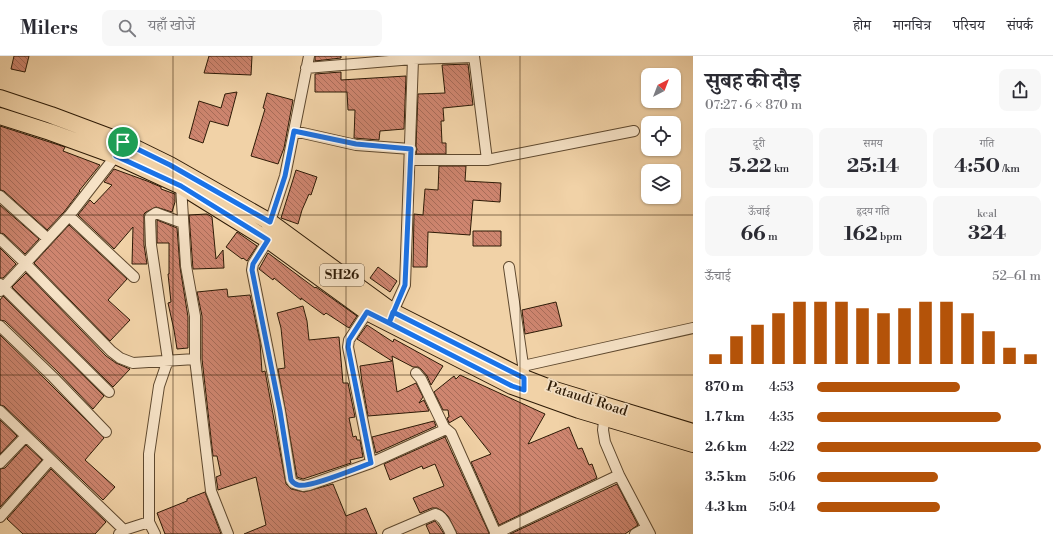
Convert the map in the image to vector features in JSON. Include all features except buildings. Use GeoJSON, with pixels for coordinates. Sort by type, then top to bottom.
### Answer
{"type":"FeatureCollection","features":[{"type":"Feature","properties":{"kind":"main road","name":"SH26"},"geometry":{"type":"LineString","coordinates":[[0,98],[51,115],[120,149],[181,186],[266,232]]}},
{"type":"Feature","properties":{"kind":"main road","name":"SH26"},"geometry":{"type":"LineString","coordinates":[[0,116],[50,132],[120,149],[170,165],[372,306],[512,386],[524,378],[579,410],[605,412],[693,444]]}},
{"type":"Feature","properties":{"kind":"main road","name":"Pataudi Road"},"geometry":{"type":"LineString","coordinates":[[605,412],[693,432]]}},
{"type":"Feature","properties":{"kind":"street"},"geometry":{"type":"LineString","coordinates":[[309,56],[285,176],[252,270],[280,411],[291,480],[294,484],[309,485],[371,463],[443,431],[445,428]]}},
{"type":"Feature","properties":{"kind":"street"},"geometry":{"type":"LineString","coordinates":[[306,68],[400,58],[413,59],[474,56],[487,160]]}},
{"type":"Feature","properties":{"kind":"street"},"geometry":{"type":"LineString","coordinates":[[391,317],[405,285],[413,59]]}},
{"type":"Feature","properties":{"kind":"street"},"geometry":{"type":"LineString","coordinates":[[294,131],[356,144],[411,149]]}},
{"type":"Feature","properties":{"kind":"street"},"geometry":{"type":"LineString","coordinates":[[410,160],[487,160],[634,131]]}},
{"type":"Feature","properties":{"kind":"street"},"geometry":{"type":"LineString","coordinates":[[109,392],[1,287],[69,216],[120,149]]}},
{"type":"Feature","properties":{"kind":"street"},"geometry":{"type":"LineString","coordinates":[[181,186],[186,266],[195,316],[195,359],[211,491],[228,534]]}},
{"type":"Feature","properties":{"kind":"street"},"geometry":{"type":"LineString","coordinates":[[0,196],[48,239]]}},
{"type":"Feature","properties":{"kind":"street"},"geometry":{"type":"LineString","coordinates":[[155,534],[150,522],[149,454],[159,386],[168,360],[151,245],[150,217],[156,213],[183,223]]}},
{"type":"Feature","properties":{"kind":"street"},"geometry":{"type":"LineString","coordinates":[[69,216],[134,277]]}},
{"type":"Feature","properties":{"kind":"street"},"geometry":{"type":"LineString","coordinates":[[0,238],[111,351],[120,358],[133,363],[195,359]]}},
{"type":"Feature","properties":{"kind":"street"},"geometry":{"type":"LineString","coordinates":[[509,267],[524,378],[693,328]]}},
{"type":"Feature","properties":{"kind":"street"},"geometry":{"type":"LineString","coordinates":[[371,463],[348,347],[349,340],[372,306]]}},
{"type":"Feature","properties":{"kind":"street"},"geometry":{"type":"LineString","coordinates":[[0,326],[106,432]]}},
{"type":"Feature","properties":{"kind":"street"},"geometry":{"type":"LineString","coordinates":[[416,373],[445,428],[451,433],[495,534],[619,475]]}},
{"type":"Feature","properties":{"kind":"street"},"geometry":{"type":"LineString","coordinates":[[0,411],[121,532],[150,522]]}},
{"type":"Feature","properties":{"kind":"street"},"geometry":{"type":"LineString","coordinates":[[605,412],[603,430],[605,442],[619,475],[648,531],[635,534]]}},
{"type":"Feature","properties":{"kind":"street"},"geometry":{"type":"LineString","coordinates":[[0,463],[26,436]]}},
{"type":"Feature","properties":{"kind":"street"},"geometry":{"type":"LineString","coordinates":[[0,516],[50,460]]}},
{"type":"Feature","properties":{"kind":"street"},"geometry":{"type":"LineString","coordinates":[[388,534],[435,514],[439,514],[442,517],[451,534]]}},
{"type":"Feature","properties":{"kind":"route"},"geometry":{"type":"LineString","coordinates":[[123,142],[116,156],[181,186],[268,240],[253,264],[252,270],[280,411],[291,480],[294,484],[303,486],[309,485],[371,463],[348,347],[349,340],[367,312],[389,323],[393,312],[524,378],[524,390],[512,386],[389,323],[393,312],[405,285],[411,149],[356,144],[294,131],[285,176],[270,222],[170,165],[123,142]]}}]}
